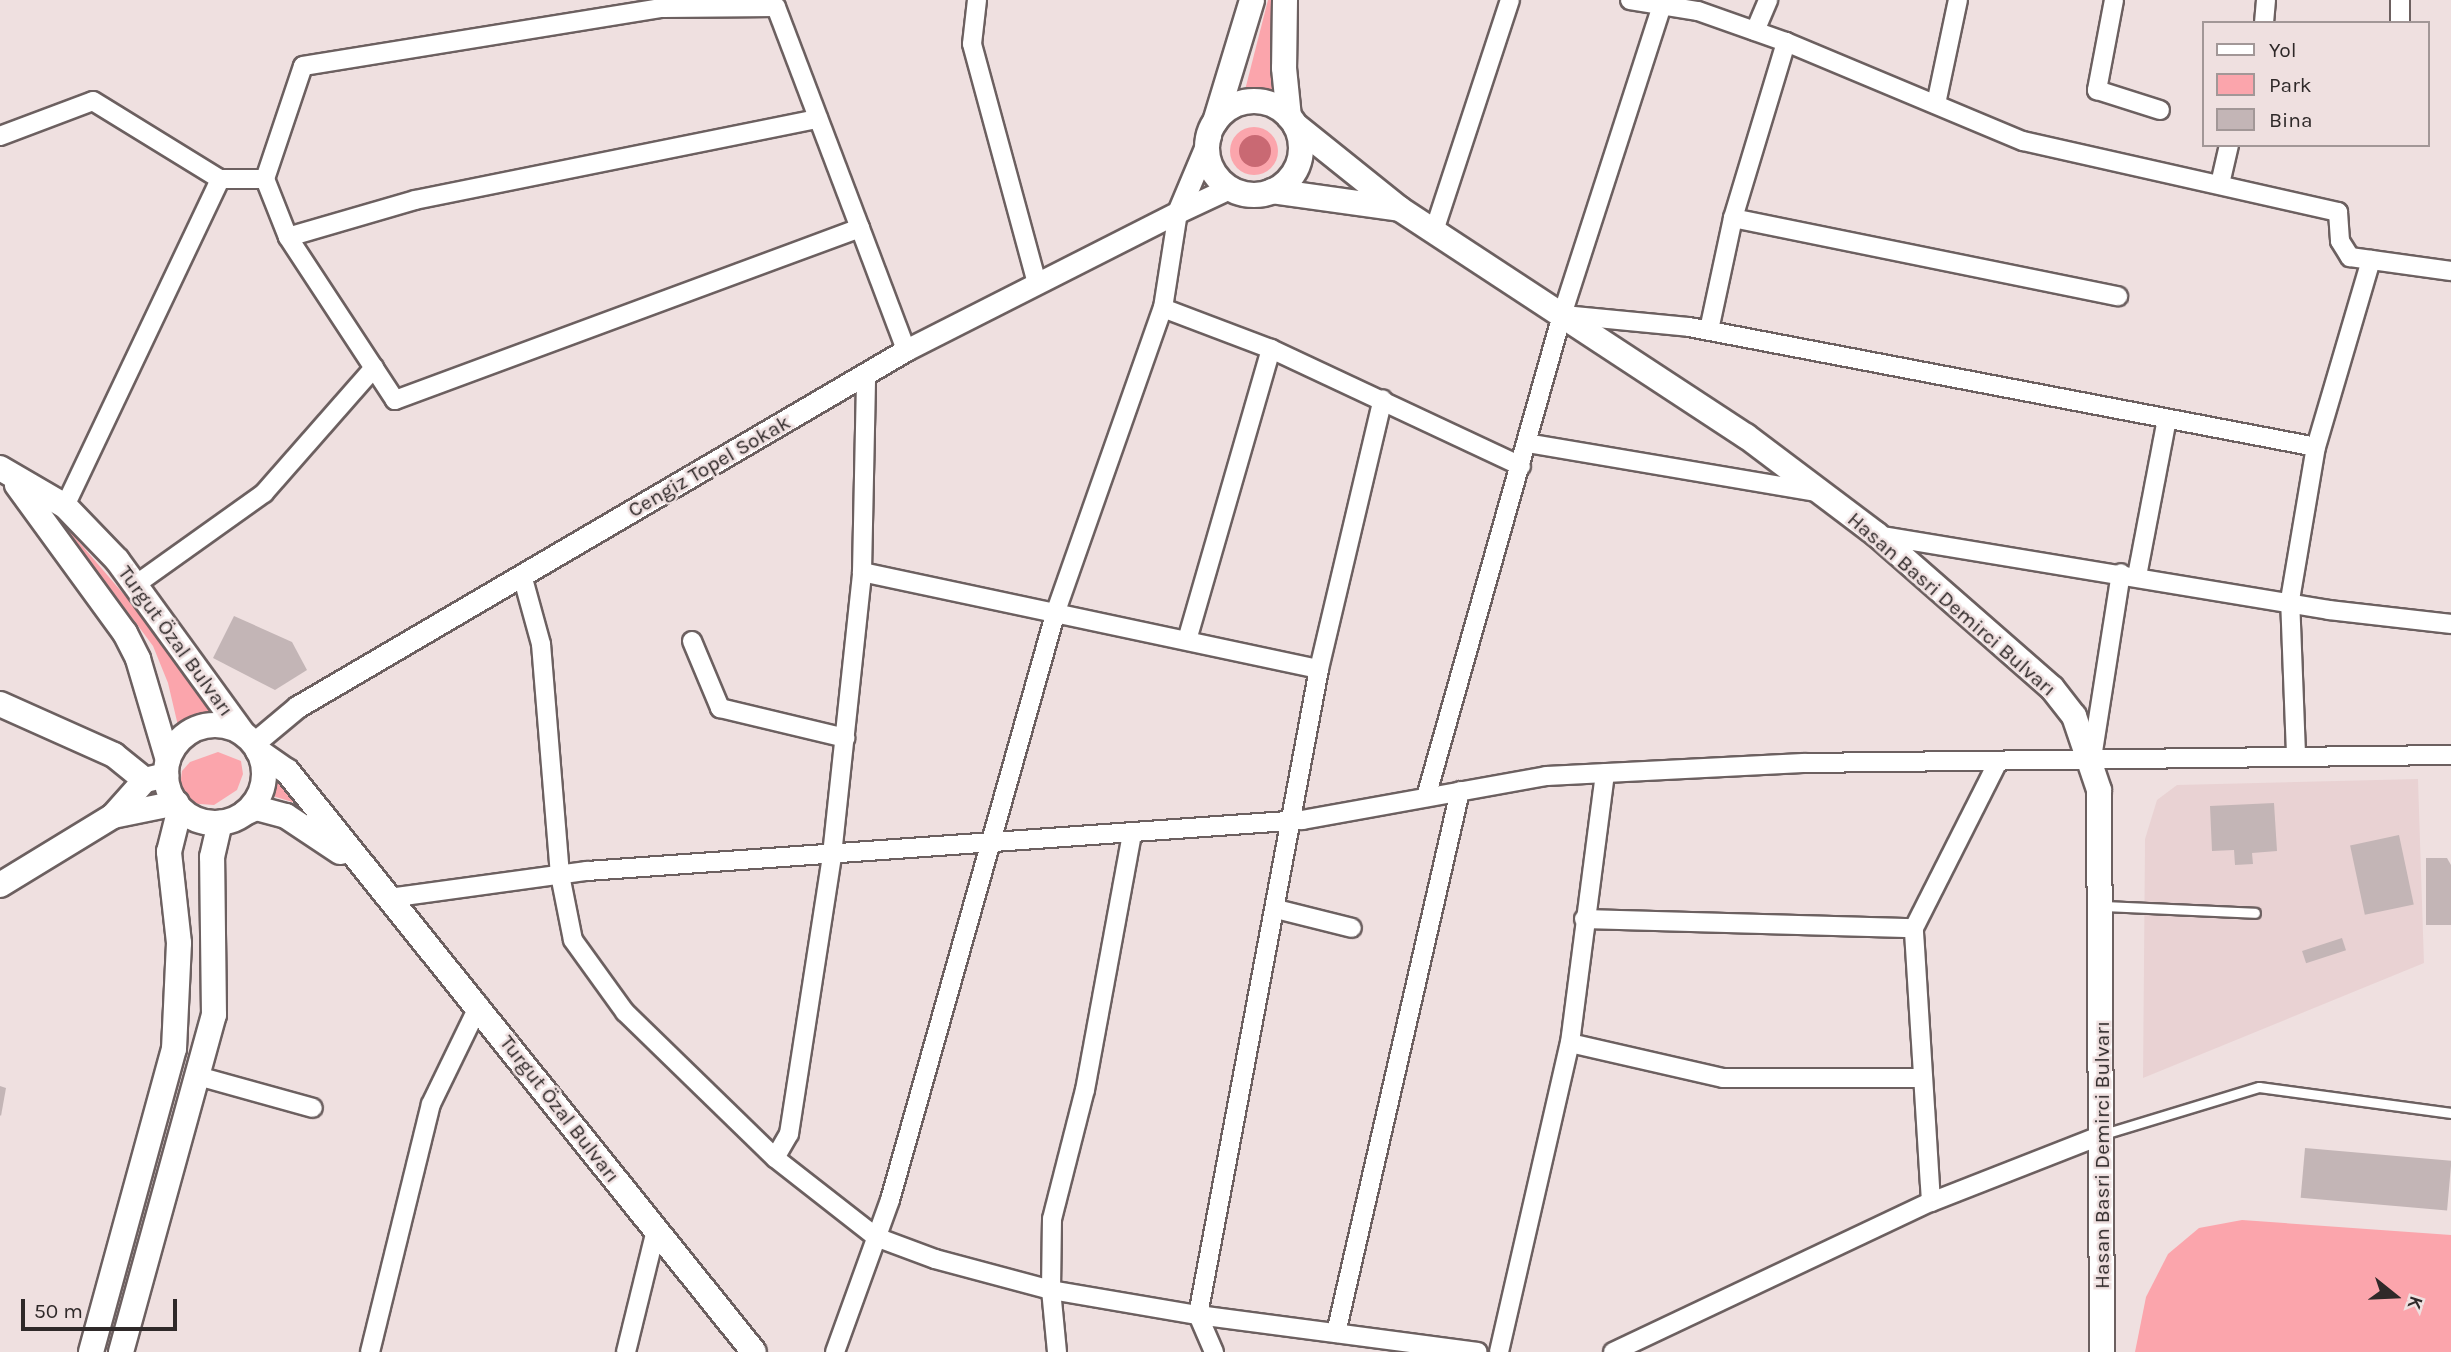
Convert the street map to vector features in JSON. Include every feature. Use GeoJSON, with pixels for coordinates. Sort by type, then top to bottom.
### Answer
{"type":"FeatureCollection","features":[{"type":"Feature","properties":{"kind":"main road"},"geometry":{"type":"LineString","coordinates":[[1252,0],[1212,129],[1210,165],[1229,188],[1242,194],[1272,191],[1286,183],[1300,155],[1284,68],[1285,0]]}},
{"type":"Feature","properties":{"kind":"main road"},"geometry":{"type":"LineString","coordinates":[[1212,129],[1224,111],[1251,101],[1265,102],[1292,121]]}},
{"type":"Feature","properties":{"kind":"main road","name":"Hasan Basri Demirci Bulvarı"},"geometry":{"type":"LineString","coordinates":[[1292,121],[1400,209],[1703,407],[1876,534],[2052,688],[2074,716],[2092,758],[2099,790],[2102,1352]]}},
{"type":"Feature","properties":{"kind":"main road","name":"Hasan Basri Demirci Bulvarı"},"geometry":{"type":"LineString","coordinates":[[1272,191],[1400,209]]}},
{"type":"Feature","properties":{"kind":"main road","name":"Turgut Özal Bulvarı"},"geometry":{"type":"LineString","coordinates":[[5,472],[65,506],[138,583],[252,742],[265,772],[262,787],[246,813]]}},
{"type":"Feature","properties":{"kind":"main road","name":"Turgut Özal Bulvarı"},"geometry":{"type":"LineString","coordinates":[[5,472],[125,633],[138,659],[160,772],[178,806]]}},
{"type":"Feature","properties":{"kind":"main road"},"geometry":{"type":"LineString","coordinates":[[0,704],[114,755],[160,772],[113,816],[0,885]]}},
{"type":"Feature","properties":{"kind":"main road","name":"Turgut Özal Bulvarı"},"geometry":{"type":"LineString","coordinates":[[160,772],[185,734],[198,727],[229,726],[288,771],[363,869],[480,1005],[754,1352]]}},
{"type":"Feature","properties":{"kind":"main road"},"geometry":{"type":"LineString","coordinates":[[113,816],[178,806],[199,820],[220,823],[212,857],[214,1015],[121,1352]]}},
{"type":"Feature","properties":{"kind":"main road"},"geometry":{"type":"LineString","coordinates":[[91,1352],[174,1049],[179,943],[169,852],[178,806]]}},
{"type":"Feature","properties":{"kind":"main road","name":"Turgut Özal Bulvarı"},"geometry":{"type":"LineString","coordinates":[[220,823],[256,808],[294,819],[363,869]]}},
{"type":"Feature","properties":{"kind":"street"},"geometry":{"type":"LineString","coordinates":[[977,0],[972,44],[1037,284]]}},
{"type":"Feature","properties":{"kind":"street"},"geometry":{"type":"LineString","coordinates":[[1434,231],[1510,0]]}},
{"type":"Feature","properties":{"kind":"street"},"geometry":{"type":"LineString","coordinates":[[1630,0],[1698,11],[1786,42],[2024,141],[2338,212],[2340,241],[2350,257],[2451,271]]}},
{"type":"Feature","properties":{"kind":"street"},"geometry":{"type":"LineString","coordinates":[[1755,31],[1768,0]]}},
{"type":"Feature","properties":{"kind":"street"},"geometry":{"type":"LineString","coordinates":[[1936,104],[1958,0]]}},
{"type":"Feature","properties":{"kind":"street"},"geometry":{"type":"LineString","coordinates":[[2114,0],[2097,90],[2160,110]]}},
{"type":"Feature","properties":{"kind":"street"},"geometry":{"type":"LineString","coordinates":[[2264,21],[2266,0]]}},
{"type":"Feature","properties":{"kind":"street"},"geometry":{"type":"LineString","coordinates":[[2400,0],[2400,21]]}},
{"type":"Feature","properties":{"kind":"street"},"geometry":{"type":"LineString","coordinates":[[1426,797],[1562,315],[1662,5]]}},
{"type":"Feature","properties":{"kind":"street"},"geometry":{"type":"LineString","coordinates":[[860,228],[395,400],[288,237],[265,179],[303,66],[663,8],[776,7],[818,119],[860,228],[906,350]]}},
{"type":"Feature","properties":{"kind":"street"},"geometry":{"type":"LineString","coordinates":[[1709,330],[1733,218],[1786,42]]}},
{"type":"Feature","properties":{"kind":"street"},"geometry":{"type":"LineString","coordinates":[[0,136],[93,101],[220,178],[265,179]]}},
{"type":"Feature","properties":{"kind":"street"},"geometry":{"type":"LineString","coordinates":[[288,237],[415,200],[818,119]]}},
{"type":"Feature","properties":{"kind":"street"},"geometry":{"type":"LineString","coordinates":[[835,1352],[876,1237],[1056,611],[1163,308],[1178,212],[1212,129]]}},
{"type":"Feature","properties":{"kind":"street"},"geometry":{"type":"LineString","coordinates":[[2220,184],[2228,147]]}},
{"type":"Feature","properties":{"kind":"street"},"geometry":{"type":"LineString","coordinates":[[65,506],[220,178]]}},
{"type":"Feature","properties":{"kind":"street","name":"Cengiz Topel Sokak"},"geometry":{"type":"LineString","coordinates":[[252,742],[297,707],[906,350],[1229,188]]}},
{"type":"Feature","properties":{"kind":"street"},"geometry":{"type":"LineString","coordinates":[[1733,218],[2118,296]]}},
{"type":"Feature","properties":{"kind":"street"},"geometry":{"type":"LineString","coordinates":[[2296,754],[2290,600],[2316,447],[2371,260]]}},
{"type":"Feature","properties":{"kind":"street"},"geometry":{"type":"LineString","coordinates":[[1163,308],[1271,349],[1383,399],[1521,466]]}},
{"type":"Feature","properties":{"kind":"street"},"geometry":{"type":"LineString","coordinates":[[1562,315],[1709,330],[2316,447]]}},
{"type":"Feature","properties":{"kind":"street"},"geometry":{"type":"LineString","coordinates":[[1187,640],[1271,349]]}},
{"type":"Feature","properties":{"kind":"street"},"geometry":{"type":"LineString","coordinates":[[138,583],[264,494],[374,368]]}},
{"type":"Feature","properties":{"kind":"street"},"geometry":{"type":"LineString","coordinates":[[775,1158],[789,1134],[832,855],[862,572],[866,374]]}},
{"type":"Feature","properties":{"kind":"street"},"geometry":{"type":"LineString","coordinates":[[1214,1352],[1198,1315],[1294,820],[1319,669],[1383,399]]}},
{"type":"Feature","properties":{"kind":"street"},"geometry":{"type":"LineString","coordinates":[[2092,758],[2129,575],[2167,418]]}},
{"type":"Feature","properties":{"kind":"street"},"geometry":{"type":"LineString","coordinates":[[1527,443],[1820,493]]}},
{"type":"Feature","properties":{"kind":"street"},"geometry":{"type":"LineString","coordinates":[[1876,534],[2290,600],[2329,610],[2451,624]]}},
{"type":"Feature","properties":{"kind":"street"},"geometry":{"type":"LineString","coordinates":[[862,572],[1056,611],[1319,669]]}},
{"type":"Feature","properties":{"kind":"street"},"geometry":{"type":"LineString","coordinates":[[522,575],[541,644],[560,875],[573,940],[625,1012],[775,1158],[876,1237],[1051,1290],[1293,1331],[1336,1333],[1478,1352]]}},
{"type":"Feature","properties":{"kind":"street"},"geometry":{"type":"LineString","coordinates":[[692,641],[720,708],[845,738]]}},
{"type":"Feature","properties":{"kind":"street"},"geometry":{"type":"LineString","coordinates":[[389,898],[560,875],[990,845],[1294,820],[1546,776],[1804,763],[1998,762],[2296,754],[2451,755]]}},
{"type":"Feature","properties":{"kind":"street"},"geometry":{"type":"LineString","coordinates":[[1931,1202],[1914,929],[1998,762]]}},
{"type":"Feature","properties":{"kind":"street"},"geometry":{"type":"LineString","coordinates":[[1499,1352],[1570,1043],[1605,773]]}},
{"type":"Feature","properties":{"kind":"street"},"geometry":{"type":"LineString","coordinates":[[1336,1333],[1460,791]]}},
{"type":"Feature","properties":{"kind":"street"},"geometry":{"type":"LineString","coordinates":[[1057,1352],[1051,1290],[1052,1219],[1085,1090],[1132,833]]}},
{"type":"Feature","properties":{"kind":"street"},"geometry":{"type":"LineString","coordinates":[[1276,909],[1352,928]]}},
{"type":"Feature","properties":{"kind":"street"},"geometry":{"type":"LineString","coordinates":[[1584,919],[1914,929]]}},
{"type":"Feature","properties":{"kind":"street"},"geometry":{"type":"LineString","coordinates":[[370,1352],[431,1104],[480,1005]]}},
{"type":"Feature","properties":{"kind":"street"},"geometry":{"type":"LineString","coordinates":[[1570,1043],[1723,1078],[1923,1078]]}},
{"type":"Feature","properties":{"kind":"street"},"geometry":{"type":"LineString","coordinates":[[198,1076],[313,1108]]}},
{"type":"Feature","properties":{"kind":"street"},"geometry":{"type":"LineString","coordinates":[[1613,1352],[1931,1202],[2102,1135]]}},
{"type":"Feature","properties":{"kind":"street"},"geometry":{"type":"LineString","coordinates":[[626,1352],[656,1230]]}},
{"type":"Feature","properties":{"kind":"lane"},"geometry":{"type":"LineString","coordinates":[[2101,906],[2255,913]]}},
{"type":"Feature","properties":{"kind":"lane"},"geometry":{"type":"LineString","coordinates":[[2102,1135],[2259,1087],[2451,1113]]}},
{"type":"Feature","properties":{"kind":"shaded area"},"geometry":{"type":"Polygon","coordinates":[[[1255,135],[1267,139],[1271,151],[1267,163],[1255,167],[1243,163],[1239,151],[1243,139],[1255,135]]]}},
{"type":"Feature","properties":{"kind":"shaded area"},"geometry":{"type":"Polygon","coordinates":[[[2418,779],[2424,963],[2143,1078],[2145,839],[2157,800],[2177,785],[2418,779]]]}},
{"type":"Feature","properties":{"kind":"green space"},"geometry":{"type":"Polygon","coordinates":[[[1268,0],[1275,0],[1282,96],[1245,90],[1268,0]]]}},
{"type":"Feature","properties":{"kind":"green space"},"geometry":{"type":"Polygon","coordinates":[[[1254,127],[1271,134],[1278,151],[1271,168],[1254,175],[1237,168],[1230,151],[1237,134],[1254,127]]]}},
{"type":"Feature","properties":{"kind":"green space"},"geometry":{"type":"Polygon","coordinates":[[[55,514],[192,674],[221,718],[179,730],[168,683],[153,646],[55,514]]]}},
{"type":"Feature","properties":{"kind":"green space"},"geometry":{"type":"Polygon","coordinates":[[[218,752],[241,761],[243,774],[237,790],[214,805],[186,803],[179,794],[182,771],[190,762],[218,752]]]}},
{"type":"Feature","properties":{"kind":"green space"},"geometry":{"type":"Polygon","coordinates":[[[270,766],[302,805],[263,793],[270,766]]]}},
{"type":"Feature","properties":{"kind":"green space"},"geometry":{"type":"Polygon","coordinates":[[[2242,1220],[2451,1235],[2451,1352],[2135,1352],[2146,1297],[2168,1254],[2199,1228],[2242,1220]]]}},
{"type":"Feature","properties":{"kind":"building"},"geometry":{"type":"Polygon","coordinates":[[[234,616],[292,642],[307,670],[275,690],[213,658],[234,616]]]}},
{"type":"Feature","properties":{"kind":"building"},"geometry":{"type":"Polygon","coordinates":[[[2274,803],[2277,851],[2252,853],[2253,864],[2235,865],[2234,850],[2212,851],[2210,806],[2274,803]]]}},
{"type":"Feature","properties":{"kind":"building"},"geometry":{"type":"Polygon","coordinates":[[[2399,835],[2414,904],[2365,915],[2350,845],[2399,835]]]}},
{"type":"Feature","properties":{"kind":"building"},"geometry":{"type":"Polygon","coordinates":[[[2426,858],[2447,858],[2451,865],[2451,925],[2426,925],[2426,858]]]}},
{"type":"Feature","properties":{"kind":"building"},"geometry":{"type":"Polygon","coordinates":[[[2342,938],[2346,950],[2306,963],[2302,951],[2342,938]]]}},
{"type":"Feature","properties":{"kind":"building"},"geometry":{"type":"Polygon","coordinates":[[[0,1086],[6,1088],[1,1116],[0,1115],[0,1086]]]}},
{"type":"Feature","properties":{"kind":"building"},"geometry":{"type":"Polygon","coordinates":[[[2305,1148],[2451,1161],[2447,1211],[2301,1198],[2305,1148]]]}}]}
